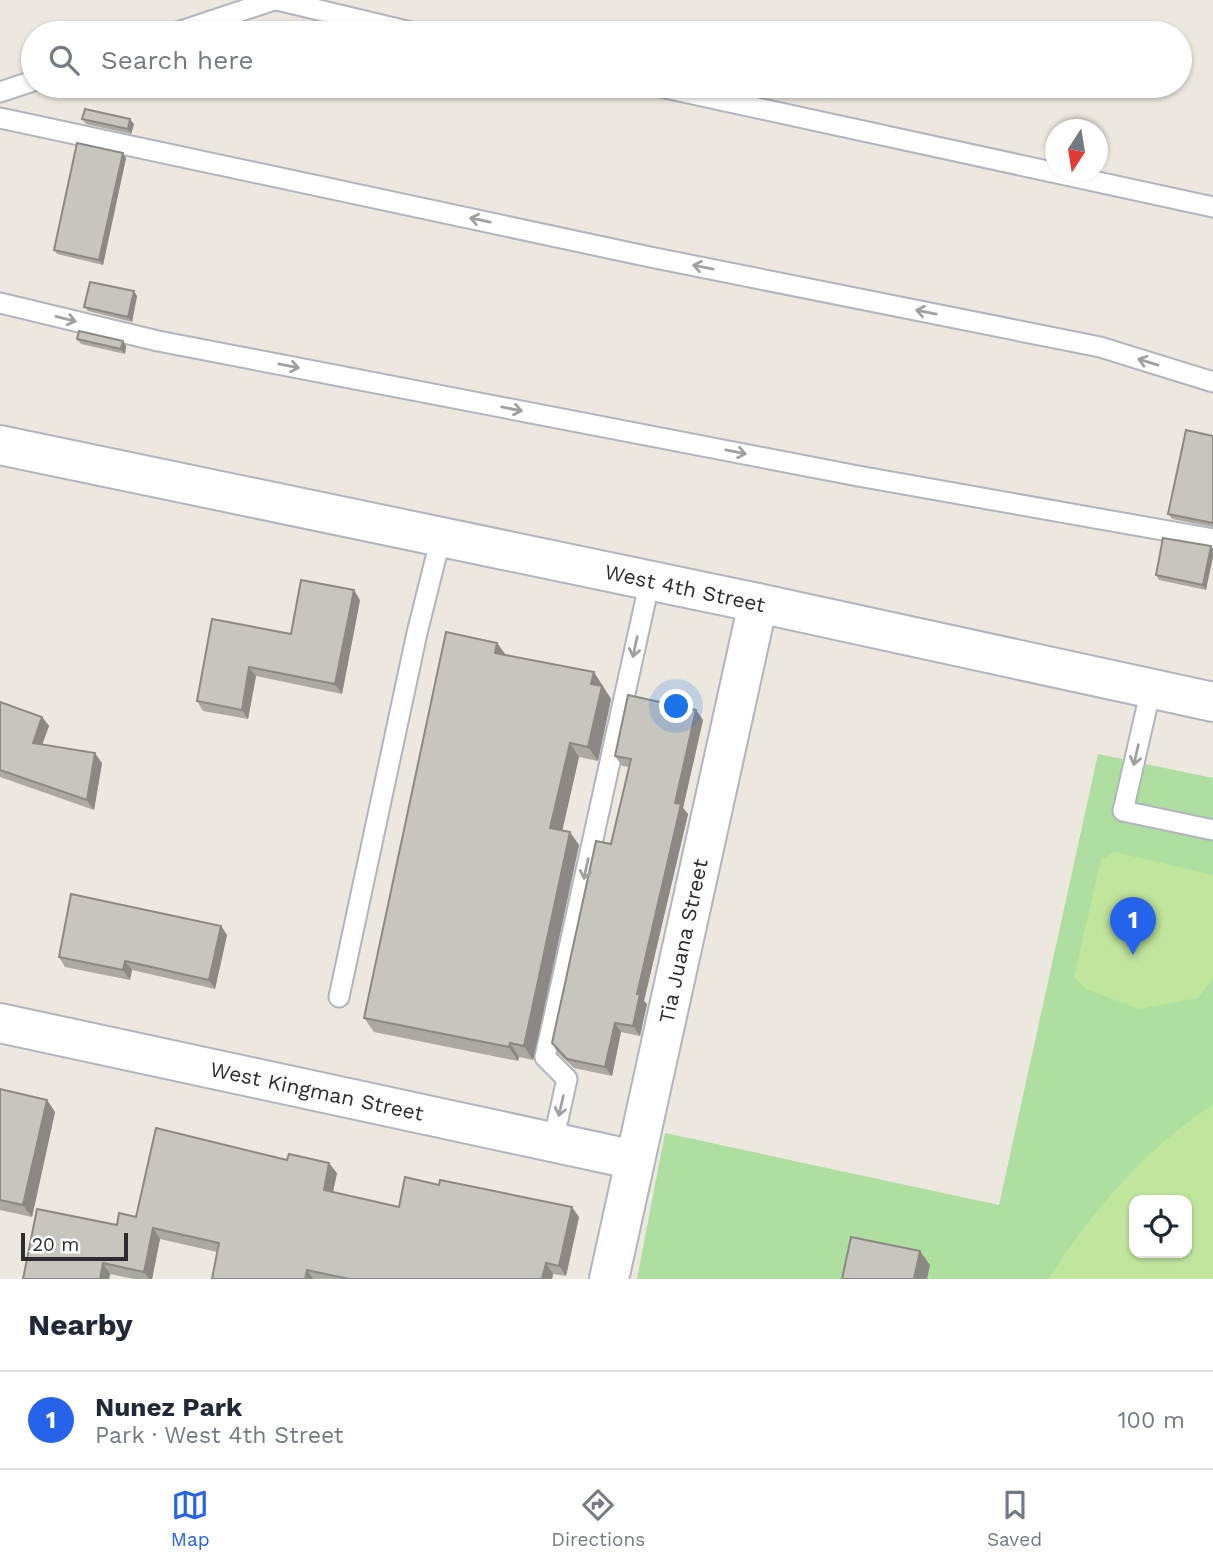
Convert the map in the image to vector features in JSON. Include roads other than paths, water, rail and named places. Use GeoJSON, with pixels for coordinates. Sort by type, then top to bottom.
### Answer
{"type":"FeatureCollection","features":[{"type":"Feature","properties":{"kind":"street","name":"West 4th Street"},"geometry":{"type":"LineString","coordinates":[[0,445],[650,580],[1213,702]]}},
{"type":"Feature","properties":{"kind":"street","name":"Tia Juana Street"},"geometry":{"type":"LineString","coordinates":[[609,1279],[758,603]]}},
{"type":"Feature","properties":{"kind":"street","name":"West Kingman Street"},"geometry":{"type":"LineString","coordinates":[[0,1023],[635,1160]]}},
{"type":"Feature","properties":{"kind":"lane"},"geometry":{"type":"LineString","coordinates":[[211,21],[275,0],[364,21]]}},
{"type":"Feature","properties":{"kind":"lane"},"geometry":{"type":"LineString","coordinates":[[0,92],[21,85]]}},
{"type":"Feature","properties":{"kind":"lane"},"geometry":{"type":"LineString","coordinates":[[712,98],[1213,206]]}},
{"type":"Feature","properties":{"kind":"lane"},"geometry":{"type":"LineString","coordinates":[[0,118],[637,254],[1100,348],[1213,382]]}},
{"type":"Feature","properties":{"kind":"lane"},"geometry":{"type":"LineString","coordinates":[[0,303],[158,341],[858,476],[1213,539]]}},
{"type":"Feature","properties":{"kind":"lane"},"geometry":{"type":"LineString","coordinates":[[339,997],[417,633],[441,537]]}},
{"type":"Feature","properties":{"kind":"lane"},"geometry":{"type":"LineString","coordinates":[[552,1142],[567,1079],[545,1057],[650,580]]}},
{"type":"Feature","properties":{"kind":"lane"},"geometry":{"type":"LineString","coordinates":[[1151,689],[1123,811],[1213,830]]}},
{"type":"Feature","properties":{"kind":"place","name":"Nunez Park"},"geometry":{"type":"Point","coordinates":[1133,955]}}]}
